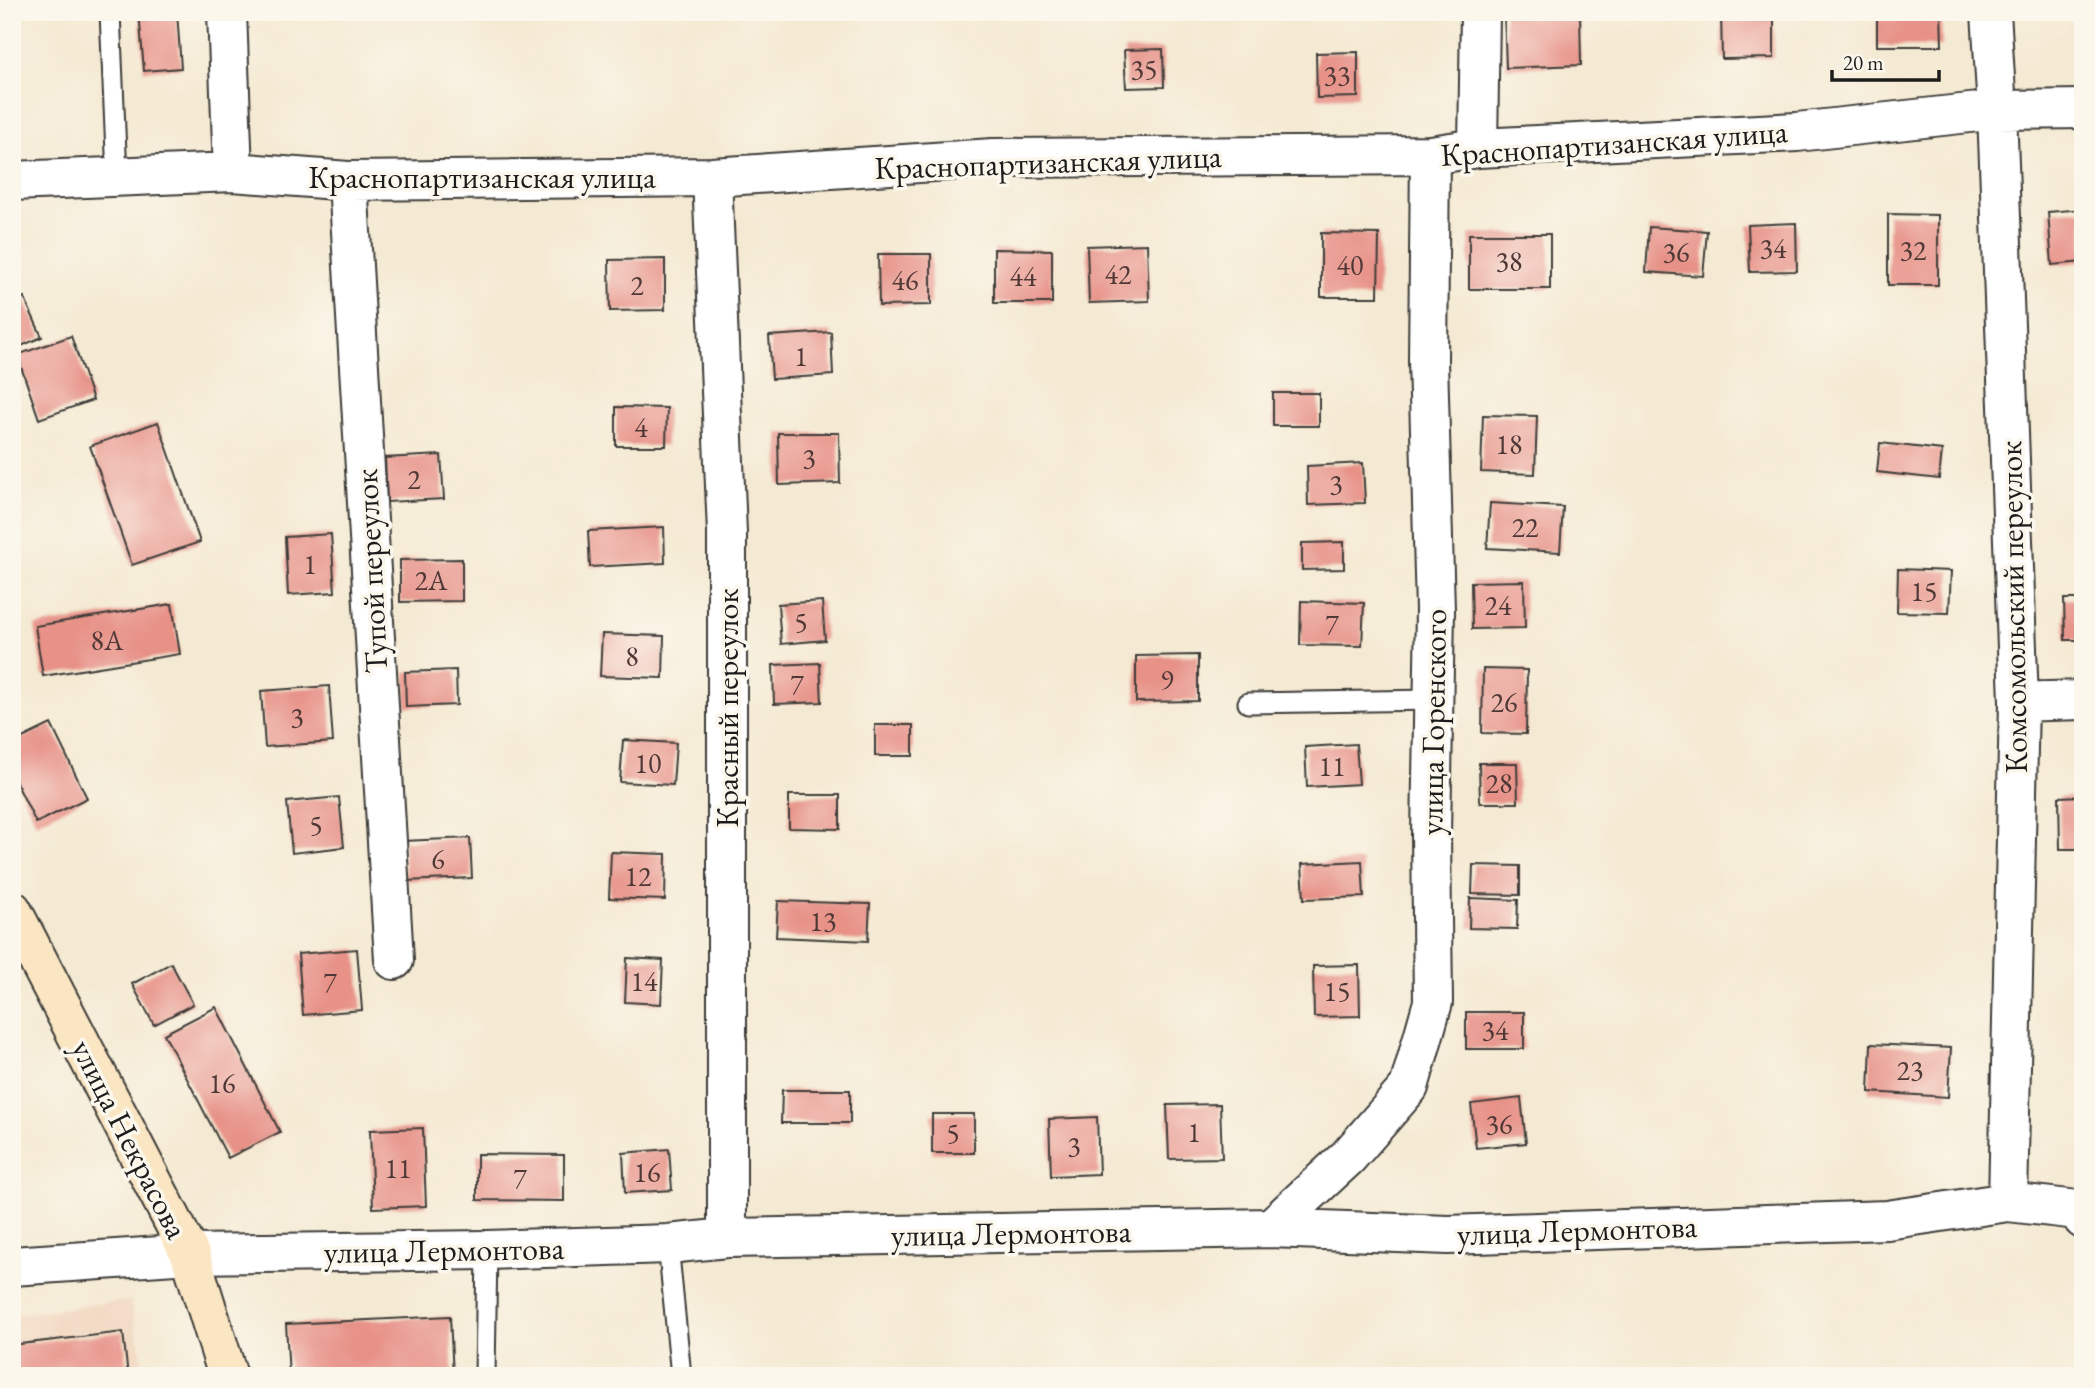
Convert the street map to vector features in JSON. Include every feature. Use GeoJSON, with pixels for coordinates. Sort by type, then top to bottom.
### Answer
{"type":"FeatureCollection","features":[{"type":"Feature","properties":{"kind":"street"},"geometry":{"type":"LineString","coordinates":[[227,12],[233,172]]}},
{"type":"Feature","properties":{"kind":"street"},"geometry":{"type":"LineString","coordinates":[[1478,148],[1480,12]]}},
{"type":"Feature","properties":{"kind":"street","name":"Комсомольский переулок"},"geometry":{"type":"LineString","coordinates":[[1991,12],[2019,702],[2008,1202]]}},
{"type":"Feature","properties":{"kind":"street","name":"Краснопартизанская улица"},"geometry":{"type":"LineString","coordinates":[[12,181],[233,172],[348,181],[712,177],[993,158],[1430,155],[1478,148],[1797,132],[1997,110],[2083,109]]}},
{"type":"Feature","properties":{"kind":"street","name":"улица Горенского"},"geometry":{"type":"LineString","coordinates":[[1271,1228],[1348,1157],[1409,1087],[1433,1002],[1431,835],[1435,610],[1429,360],[1430,155]]}},
{"type":"Feature","properties":{"kind":"street","name":"Красный переулок"},"geometry":{"type":"LineString","coordinates":[[712,177],[727,533],[727,1238]]}},
{"type":"Feature","properties":{"kind":"street","name":"Тупой переулок"},"geometry":{"type":"LineString","coordinates":[[348,181],[394,960]]}},
{"type":"Feature","properties":{"kind":"street"},"geometry":{"type":"LineString","coordinates":[[2019,702],[2083,700]]}},
{"type":"Feature","properties":{"kind":"street","name":"улица Некрасова"},"geometry":{"type":"LineString","coordinates":[[12,910],[190,1254],[229,1376]]}},
{"type":"Feature","properties":{"kind":"street","name":"улица Лермонтова"},"geometry":{"type":"LineString","coordinates":[[12,1266],[190,1254],[487,1250],[668,1244],[727,1238],[1271,1228],[1448,1235],[1873,1221],[2008,1202],[2081,1213]]}},
{"type":"Feature","properties":{"kind":"lane"},"geometry":{"type":"LineString","coordinates":[[110,12],[117,177]]}},
{"type":"Feature","properties":{"kind":"lane"},"geometry":{"type":"LineString","coordinates":[[1248,703],[1433,700]]}},
{"type":"Feature","properties":{"kind":"lane"},"geometry":{"type":"LineString","coordinates":[[668,1244],[681,1376]]}},
{"type":"Feature","properties":{"kind":"lane"},"geometry":{"type":"LineString","coordinates":[[485,1376],[487,1250]]}},
{"type":"Feature","properties":{"kind":"shaded area"},"geometry":{"type":"Polygon","coordinates":[[[130,1300],[146,1376],[12,1376],[12,1315],[130,1300]]]}},
{"type":"Feature","properties":{"kind":"building"},"geometry":{"type":"Polygon","coordinates":[[[139,12],[177,12],[181,68],[144,71],[139,12]]]}},
{"type":"Feature","properties":{"kind":"building"},"geometry":{"type":"Polygon","coordinates":[[[1504,12],[1580,12],[1581,65],[1506,68],[1504,12]]]}},
{"type":"Feature","properties":{"kind":"building"},"geometry":{"type":"Polygon","coordinates":[[[1721,12],[1774,12],[1774,58],[1722,59],[1721,12]]]}},
{"type":"Feature","properties":{"kind":"building"},"geometry":{"type":"Polygon","coordinates":[[[1877,12],[1941,12],[1942,46],[1877,46],[1877,12]]]}},
{"type":"Feature","properties":{"kind":"building"},"geometry":{"type":"Polygon","coordinates":[[[1163,49],[1164,87],[1126,88],[1124,50],[1163,49]]]}},
{"type":"Feature","properties":{"kind":"building"},"geometry":{"type":"Polygon","coordinates":[[[1358,52],[1358,97],[1317,98],[1316,53],[1358,52]]]}},
{"type":"Feature","properties":{"kind":"building"},"geometry":{"type":"Polygon","coordinates":[[[2083,209],[2083,262],[2052,265],[2048,212],[2083,209]]]}},
{"type":"Feature","properties":{"kind":"building"},"geometry":{"type":"Polygon","coordinates":[[[1888,214],[1938,215],[1938,285],[1888,285],[1888,214]]]}},
{"type":"Feature","properties":{"kind":"building"},"geometry":{"type":"Polygon","coordinates":[[[1796,223],[1797,271],[1750,272],[1748,225],[1796,223]]]}},
{"type":"Feature","properties":{"kind":"building"},"geometry":{"type":"Polygon","coordinates":[[[1649,227],[1707,231],[1703,276],[1646,272],[1649,227]]]}},
{"type":"Feature","properties":{"kind":"building"},"geometry":{"type":"Polygon","coordinates":[[[1321,233],[1379,234],[1378,297],[1321,297],[1321,233]]]}},
{"type":"Feature","properties":{"kind":"building"},"geometry":{"type":"Polygon","coordinates":[[[1469,234],[1550,234],[1550,289],[1469,289],[1469,234]]]}},
{"type":"Feature","properties":{"kind":"building"},"geometry":{"type":"Polygon","coordinates":[[[1147,244],[1149,301],[1089,303],[1087,246],[1147,244]]]}},
{"type":"Feature","properties":{"kind":"building"},"geometry":{"type":"Polygon","coordinates":[[[994,249],[1052,250],[1052,303],[994,303],[994,249]]]}},
{"type":"Feature","properties":{"kind":"building"},"geometry":{"type":"Polygon","coordinates":[[[878,254],[931,254],[931,305],[879,306],[878,254]]]}},
{"type":"Feature","properties":{"kind":"building"},"geometry":{"type":"Polygon","coordinates":[[[665,259],[665,310],[610,311],[609,260],[665,259]]]}},
{"type":"Feature","properties":{"kind":"building"},"geometry":{"type":"Polygon","coordinates":[[[24,297],[42,337],[12,350],[12,302],[24,297]]]}},
{"type":"Feature","properties":{"kind":"building"},"geometry":{"type":"Polygon","coordinates":[[[831,332],[833,375],[772,379],[769,336],[831,332]]]}},
{"type":"Feature","properties":{"kind":"building"},"geometry":{"type":"Polygon","coordinates":[[[71,336],[93,400],[39,419],[17,355],[71,336]]]}},
{"type":"Feature","properties":{"kind":"building"},"geometry":{"type":"Polygon","coordinates":[[[1273,393],[1319,393],[1319,426],[1273,426],[1273,393]]]}},
{"type":"Feature","properties":{"kind":"building"},"geometry":{"type":"Polygon","coordinates":[[[616,407],[667,408],[666,446],[616,446],[616,407]]]}},
{"type":"Feature","properties":{"kind":"building"},"geometry":{"type":"Polygon","coordinates":[[[1483,415],[1537,416],[1535,474],[1481,472],[1483,415]]]}},
{"type":"Feature","properties":{"kind":"building"},"geometry":{"type":"Polygon","coordinates":[[[158,422],[200,542],[132,565],[90,446],[158,422]]]}},
{"type":"Feature","properties":{"kind":"building"},"geometry":{"type":"Polygon","coordinates":[[[778,433],[839,433],[840,483],[779,485],[778,433]]]}},
{"type":"Feature","properties":{"kind":"building"},"geometry":{"type":"Polygon","coordinates":[[[1880,443],[1942,450],[1939,479],[1877,472],[1880,443]]]}},
{"type":"Feature","properties":{"kind":"building"},"geometry":{"type":"Polygon","coordinates":[[[441,455],[444,499],[387,502],[385,458],[441,455]]]}},
{"type":"Feature","properties":{"kind":"building"},"geometry":{"type":"Polygon","coordinates":[[[1363,463],[1365,503],[1308,505],[1307,466],[1363,463]]]}},
{"type":"Feature","properties":{"kind":"building"},"geometry":{"type":"Polygon","coordinates":[[[1490,503],[1563,507],[1560,552],[1487,548],[1490,503]]]}},
{"type":"Feature","properties":{"kind":"building"},"geometry":{"type":"Polygon","coordinates":[[[664,527],[665,563],[590,567],[588,531],[664,527]]]}},
{"type":"Feature","properties":{"kind":"building"},"geometry":{"type":"Polygon","coordinates":[[[331,534],[335,592],[288,595],[285,537],[331,534]]]}},
{"type":"Feature","properties":{"kind":"building"},"geometry":{"type":"Polygon","coordinates":[[[1344,542],[1344,569],[1302,570],[1302,543],[1344,542]]]}},
{"type":"Feature","properties":{"kind":"building"},"geometry":{"type":"Polygon","coordinates":[[[462,559],[462,601],[400,602],[400,560],[462,559]]]}},
{"type":"Feature","properties":{"kind":"building"},"geometry":{"type":"Polygon","coordinates":[[[1898,569],[1951,571],[1949,613],[1897,612],[1898,569]]]}},
{"type":"Feature","properties":{"kind":"building"},"geometry":{"type":"Polygon","coordinates":[[[1524,581],[1525,628],[1472,629],[1471,582],[1524,581]]]}},
{"type":"Feature","properties":{"kind":"building"},"geometry":{"type":"Polygon","coordinates":[[[2064,599],[2083,599],[2083,640],[2065,640],[2064,599]]]}},
{"type":"Feature","properties":{"kind":"building"},"geometry":{"type":"Polygon","coordinates":[[[822,601],[825,640],[781,644],[778,604],[822,601]]]}},
{"type":"Feature","properties":{"kind":"building"},"geometry":{"type":"Polygon","coordinates":[[[1301,601],[1364,603],[1362,646],[1300,645],[1301,601]]]}},
{"type":"Feature","properties":{"kind":"building"},"geometry":{"type":"Polygon","coordinates":[[[172,604],[180,654],[43,676],[35,626],[172,604]]]}},
{"type":"Feature","properties":{"kind":"building"},"geometry":{"type":"Polygon","coordinates":[[[602,634],[664,636],[663,678],[600,676],[602,634]]]}},
{"type":"Feature","properties":{"kind":"building"},"geometry":{"type":"Polygon","coordinates":[[[1198,655],[1198,701],[1136,702],[1136,656],[1198,655]]]}},
{"type":"Feature","properties":{"kind":"building"},"geometry":{"type":"Polygon","coordinates":[[[820,663],[822,702],[774,704],[773,665],[820,663]]]}},
{"type":"Feature","properties":{"kind":"building"},"geometry":{"type":"Polygon","coordinates":[[[1483,669],[1527,670],[1526,734],[1482,733],[1483,669]]]}},
{"type":"Feature","properties":{"kind":"building"},"geometry":{"type":"Polygon","coordinates":[[[456,670],[457,705],[406,707],[405,672],[456,670]]]}},
{"type":"Feature","properties":{"kind":"building"},"geometry":{"type":"Polygon","coordinates":[[[329,686],[333,742],[265,747],[261,691],[329,686]]]}},
{"type":"Feature","properties":{"kind":"building"},"geometry":{"type":"Polygon","coordinates":[[[51,724],[87,798],[36,823],[12,774],[12,743],[51,724]]]}},
{"type":"Feature","properties":{"kind":"building"},"geometry":{"type":"Polygon","coordinates":[[[875,725],[913,725],[913,756],[875,756],[875,725]]]}},
{"type":"Feature","properties":{"kind":"building"},"geometry":{"type":"Polygon","coordinates":[[[623,740],[676,743],[673,785],[620,782],[623,740]]]}},
{"type":"Feature","properties":{"kind":"building"},"geometry":{"type":"Polygon","coordinates":[[[1356,744],[1359,784],[1307,787],[1305,747],[1356,744]]]}},
{"type":"Feature","properties":{"kind":"building"},"geometry":{"type":"Polygon","coordinates":[[[1479,763],[1517,763],[1518,803],[1480,803],[1479,763]]]}},
{"type":"Feature","properties":{"kind":"building"},"geometry":{"type":"Polygon","coordinates":[[[789,795],[840,795],[840,829],[789,828],[789,795]]]}},
{"type":"Feature","properties":{"kind":"building"},"geometry":{"type":"Polygon","coordinates":[[[2083,796],[2083,849],[2060,849],[2059,797],[2083,796]]]}},
{"type":"Feature","properties":{"kind":"building"},"geometry":{"type":"Polygon","coordinates":[[[339,797],[344,847],[292,853],[287,802],[339,797]]]}},
{"type":"Feature","properties":{"kind":"building"},"geometry":{"type":"Polygon","coordinates":[[[470,838],[472,878],[405,881],[403,841],[470,838]]]}},
{"type":"Feature","properties":{"kind":"building"},"geometry":{"type":"Polygon","coordinates":[[[611,852],[666,854],[665,900],[609,898],[611,852]]]}},
{"type":"Feature","properties":{"kind":"building"},"geometry":{"type":"Polygon","coordinates":[[[1362,861],[1364,897],[1304,899],[1302,864],[1362,861]]]}},
{"type":"Feature","properties":{"kind":"building"},"geometry":{"type":"Polygon","coordinates":[[[1473,865],[1520,866],[1520,895],[1472,894],[1473,865]]]}},
{"type":"Feature","properties":{"kind":"building"},"geometry":{"type":"Polygon","coordinates":[[[1470,898],[1518,900],[1517,929],[1469,928],[1470,898]]]}},
{"type":"Feature","properties":{"kind":"building"},"geometry":{"type":"Polygon","coordinates":[[[778,901],[870,904],[868,941],[776,937],[778,901]]]}},
{"type":"Feature","properties":{"kind":"building"},"geometry":{"type":"Polygon","coordinates":[[[357,949],[362,1010],[303,1015],[298,954],[357,949]]]}},
{"type":"Feature","properties":{"kind":"building"},"geometry":{"type":"Polygon","coordinates":[[[627,958],[663,960],[661,1004],[625,1002],[627,958]]]}},
{"type":"Feature","properties":{"kind":"building"},"geometry":{"type":"Polygon","coordinates":[[[171,963],[193,1004],[154,1025],[132,984],[171,963]]]}},
{"type":"Feature","properties":{"kind":"building"},"geometry":{"type":"Polygon","coordinates":[[[1359,965],[1360,1016],[1314,1017],[1313,966],[1359,965]]]}},
{"type":"Feature","properties":{"kind":"building"},"geometry":{"type":"Polygon","coordinates":[[[216,1007],[280,1132],[228,1158],[164,1034],[216,1007]]]}},
{"type":"Feature","properties":{"kind":"building"},"geometry":{"type":"Polygon","coordinates":[[[1466,1012],[1524,1012],[1524,1049],[1466,1049],[1466,1012]]]}},
{"type":"Feature","properties":{"kind":"building"},"geometry":{"type":"Polygon","coordinates":[[[1871,1044],[1951,1048],[1948,1097],[1869,1092],[1871,1044]]]}},
{"type":"Feature","properties":{"kind":"building"},"geometry":{"type":"Polygon","coordinates":[[[782,1090],[850,1090],[850,1123],[781,1123],[782,1090]]]}},
{"type":"Feature","properties":{"kind":"building"},"geometry":{"type":"Polygon","coordinates":[[[1521,1098],[1526,1143],[1476,1148],[1471,1104],[1521,1098]]]}},
{"type":"Feature","properties":{"kind":"building"},"geometry":{"type":"Polygon","coordinates":[[[1220,1104],[1222,1158],[1169,1159],[1167,1105],[1220,1104]]]}},
{"type":"Feature","properties":{"kind":"building"},"geometry":{"type":"Polygon","coordinates":[[[932,1114],[974,1114],[974,1153],[932,1153],[932,1114]]]}},
{"type":"Feature","properties":{"kind":"building"},"geometry":{"type":"Polygon","coordinates":[[[1097,1117],[1099,1174],[1051,1176],[1049,1119],[1097,1117]]]}},
{"type":"Feature","properties":{"kind":"building"},"geometry":{"type":"Polygon","coordinates":[[[423,1128],[426,1206],[373,1208],[370,1130],[423,1128]]]}},
{"type":"Feature","properties":{"kind":"building"},"geometry":{"type":"Polygon","coordinates":[[[669,1149],[672,1190],[625,1193],[623,1153],[669,1149]]]}},
{"type":"Feature","properties":{"kind":"building"},"geometry":{"type":"Polygon","coordinates":[[[477,1154],[564,1155],[564,1201],[477,1200],[477,1154]]]}},
{"type":"Feature","properties":{"kind":"building"},"geometry":{"type":"Polygon","coordinates":[[[450,1316],[453,1376],[289,1376],[286,1324],[450,1316]]]}},
{"type":"Feature","properties":{"kind":"building"},"geometry":{"type":"Polygon","coordinates":[[[123,1332],[128,1376],[12,1376],[12,1345],[123,1332]]]}}]}
